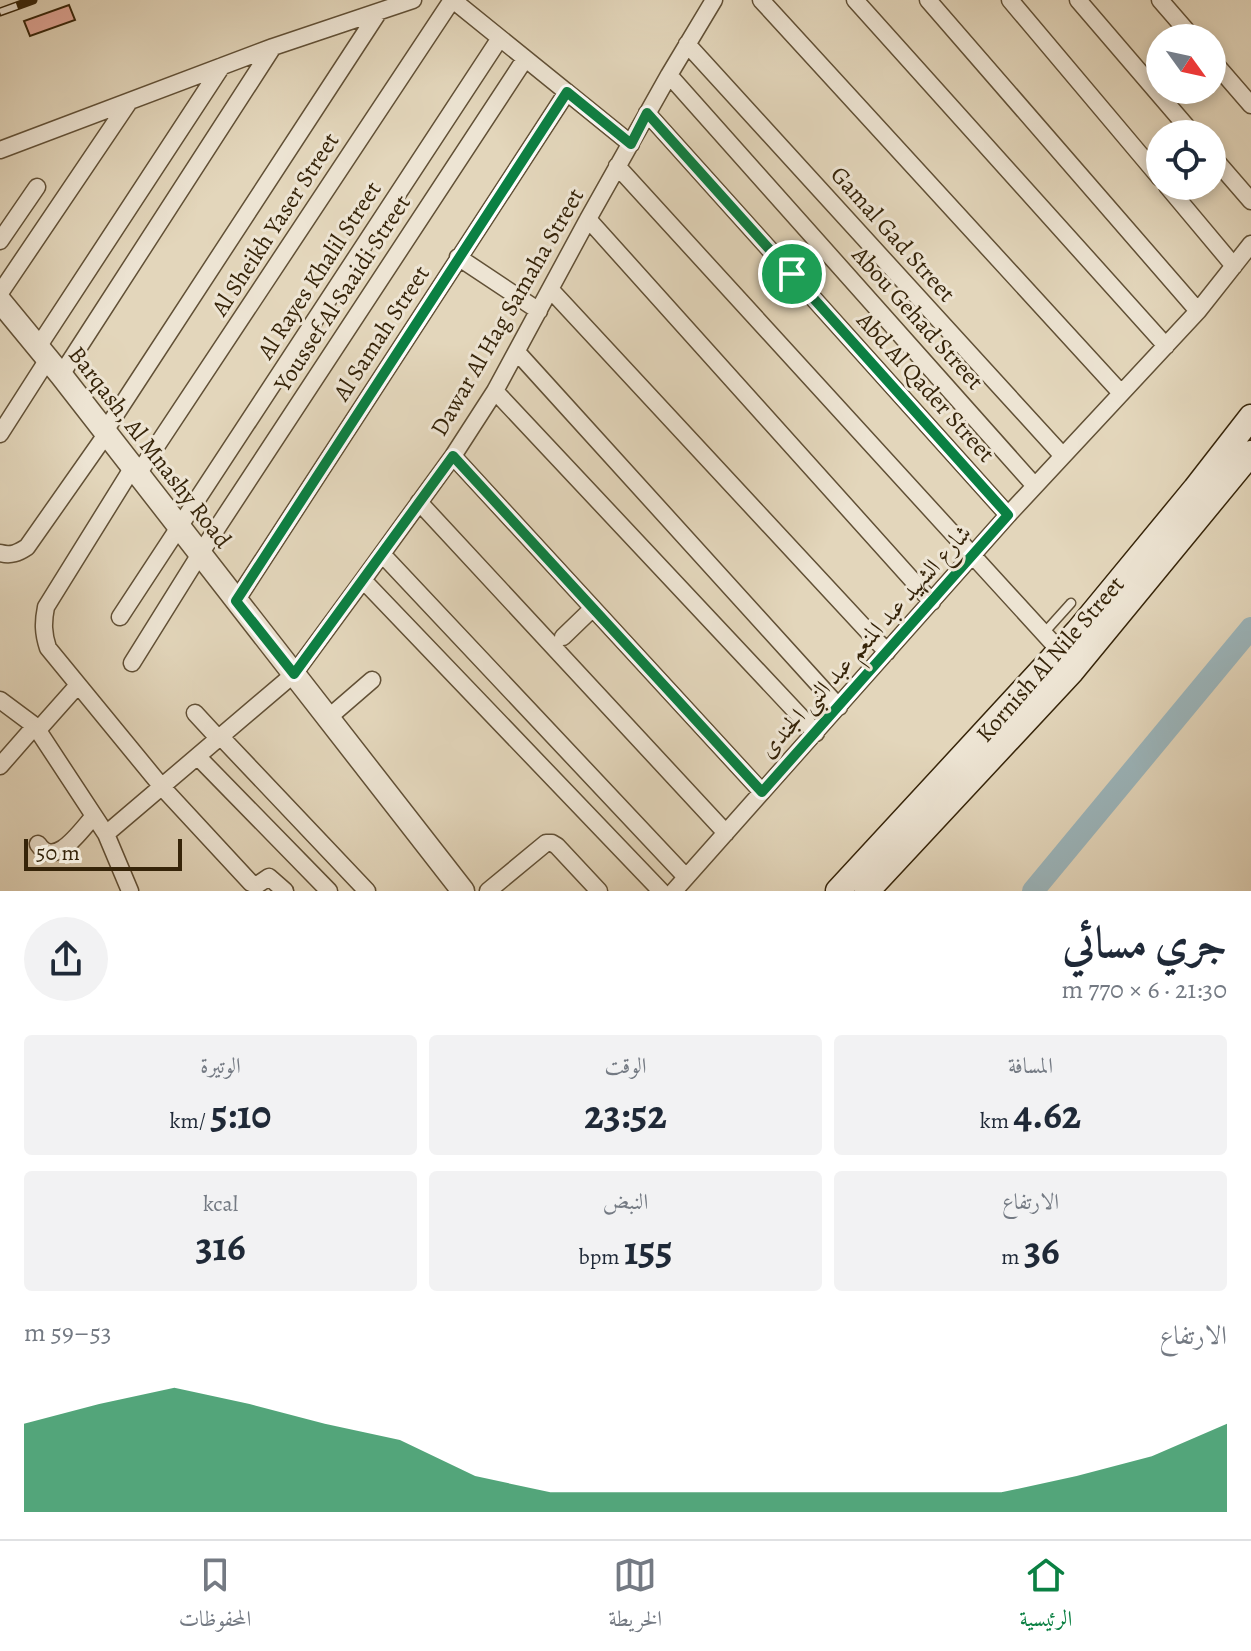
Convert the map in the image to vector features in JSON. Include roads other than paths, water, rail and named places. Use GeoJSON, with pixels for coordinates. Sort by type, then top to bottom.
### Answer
{"type":"FeatureCollection","features":[{"type":"Feature","properties":{"kind":"main road","name":"Kornish Al Nile Street"},"geometry":{"type":"LineString","coordinates":[[867,891],[1042,688],[1060,651],[1251,417]]}},
{"type":"Feature","properties":{"kind":"main road","name":"Kornish Al Nile Street"},"geometry":{"type":"LineString","coordinates":[[838,891],[1042,688],[1094,646],[1251,453]]}},
{"type":"Feature","properties":{"kind":"street"},"geometry":{"type":"LineString","coordinates":[[0,150],[273,47],[413,0]]}},
{"type":"Feature","properties":{"kind":"street"},"geometry":{"type":"LineString","coordinates":[[452,0],[631,144]]}},
{"type":"Feature","properties":{"kind":"street","name":"Al Sheikh Yaser Street"},"geometry":{"type":"LineString","coordinates":[[285,891],[269,877],[252,885],[162,787],[48,648],[43,621],[46,607],[136,470],[452,0]]}},
{"type":"Feature","properties":{"kind":"street","name":"Dawar Al Hag Samaha Street"},"geometry":{"type":"LineString","coordinates":[[106,834],[294,674],[382,554],[453,456],[495,391],[617,166],[714,0]]}},
{"type":"Feature","properties":{"kind":"street"},"geometry":{"type":"LineString","coordinates":[[761,0],[1121,393]]}},
{"type":"Feature","properties":{"kind":"street"},"geometry":{"type":"LineString","coordinates":[[855,0],[1166,346]]}},
{"type":"Feature","properties":{"kind":"street"},"geometry":{"type":"LineString","coordinates":[[928,0],[1198,311]]}},
{"type":"Feature","properties":{"kind":"street"},"geometry":{"type":"LineString","coordinates":[[1010,0],[1146,161]]}},
{"type":"Feature","properties":{"kind":"street"},"geometry":{"type":"LineString","coordinates":[[1078,0],[1181,120]]}},
{"type":"Feature","properties":{"kind":"street"},"geometry":{"type":"LineString","coordinates":[[1160,0],[1181,24]]}},
{"type":"Feature","properties":{"kind":"street"},"geometry":{"type":"LineString","coordinates":[[0,553],[20,552],[27,547],[106,432],[378,13]]}},
{"type":"Feature","properties":{"kind":"street","name":"Al Rayes Khalil Street"},"geometry":{"type":"LineString","coordinates":[[120,617],[500,38]]}},
{"type":"Feature","properties":{"kind":"street","name":"Gamal Gad Street"},"geometry":{"type":"LineString","coordinates":[[687,44],[1063,456]]}},
{"type":"Feature","properties":{"kind":"street"},"geometry":{"type":"LineString","coordinates":[[0,434],[49,360],[273,47]]}},
{"type":"Feature","properties":{"kind":"street","name":"Youssef Al Saaidi Street"},"geometry":{"type":"LineString","coordinates":[[132,663],[200,554],[525,59]]}},
{"type":"Feature","properties":{"kind":"street"},"geometry":{"type":"LineString","coordinates":[[49,360],[222,66]]}},
{"type":"Feature","properties":{"kind":"street","name":"Abou Gehad Street"},"geometry":{"type":"LineString","coordinates":[[669,75],[1035,486]]}},
{"type":"Feature","properties":{"kind":"street"},"geometry":{"type":"LineString","coordinates":[[1226,76],[1251,105]]}},
{"type":"Feature","properties":{"kind":"street","name":"Al Samah Street"},"geometry":{"type":"LineString","coordinates":[[236,601],[567,92]]}},
{"type":"Feature","properties":{"kind":"street"},"geometry":{"type":"LineString","coordinates":[[0,293],[129,102]]}},
{"type":"Feature","properties":{"kind":"street","name":"Abd Al Qader Street"},"geometry":{"type":"LineString","coordinates":[[647,113],[1008,515]]}},
{"type":"Feature","properties":{"kind":"street"},"geometry":{"type":"LineString","coordinates":[[617,166],[1060,651]]}},
{"type":"Feature","properties":{"kind":"street"},"geometry":{"type":"LineString","coordinates":[[1226,172],[1251,201]]}},
{"type":"Feature","properties":{"kind":"street"},"geometry":{"type":"LineString","coordinates":[[0,241],[37,187]]}},
{"type":"Feature","properties":{"kind":"street"},"geometry":{"type":"LineString","coordinates":[[1179,200],[1234,266]]}},
{"type":"Feature","properties":{"kind":"street"},"geometry":{"type":"LineString","coordinates":[[588,219],[932,602]]}},
{"type":"Feature","properties":{"kind":"street","name":"شارع الشهيد عبد المنعم عبد النبى الجندى"},"geometry":{"type":"LineString","coordinates":[[674,891],[1008,515],[1198,311],[1251,244]]}},
{"type":"Feature","properties":{"kind":"street"},"geometry":{"type":"LineString","coordinates":[[458,257],[539,311]]}},
{"type":"Feature","properties":{"kind":"street"},"geometry":{"type":"LineString","coordinates":[[550,289],[887,652]]}},
{"type":"Feature","properties":{"kind":"street","name":"Barqash, Al Mnashy Road"},"geometry":{"type":"LineString","coordinates":[[0,301],[136,470],[463,891]]}},
{"type":"Feature","properties":{"kind":"street"},"geometry":{"type":"LineString","coordinates":[[517,352],[839,707]]}},
{"type":"Feature","properties":{"kind":"street"},"geometry":{"type":"LineString","coordinates":[[495,391],[816,733]]}},
{"type":"Feature","properties":{"kind":"street"},"geometry":{"type":"LineString","coordinates":[[453,456],[762,792]]}},
{"type":"Feature","properties":{"kind":"street"},"geometry":{"type":"LineString","coordinates":[[419,502],[726,833]]}},
{"type":"Feature","properties":{"kind":"street"},"geometry":{"type":"LineString","coordinates":[[382,554],[686,877]]}},
{"type":"Feature","properties":{"kind":"street"},"geometry":{"type":"LineString","coordinates":[[363,580],[661,891]]}},
{"type":"Feature","properties":{"kind":"street"},"geometry":{"type":"LineString","coordinates":[[563,637],[592,609]]}},
{"type":"Feature","properties":{"kind":"street"},"geometry":{"type":"LineString","coordinates":[[328,718],[372,680]]}},
{"type":"Feature","properties":{"kind":"street"},"geometry":{"type":"LineString","coordinates":[[0,766],[78,685]]}},
{"type":"Feature","properties":{"kind":"street"},"geometry":{"type":"LineString","coordinates":[[0,700],[36,728],[106,834],[130,891]]}},
{"type":"Feature","properties":{"kind":"street"},"geometry":{"type":"LineString","coordinates":[[195,713],[367,891]]}},
{"type":"Feature","properties":{"kind":"street"},"geometry":{"type":"LineString","coordinates":[[198,757],[329,891]]}},
{"type":"Feature","properties":{"kind":"street"},"geometry":{"type":"LineString","coordinates":[[38,844],[50,854],[59,853],[94,816]]}},
{"type":"Feature","properties":{"kind":"street"},"geometry":{"type":"LineString","coordinates":[[488,891],[549,842],[555,844],[599,891]]}},
{"type":"Feature","properties":{"kind":"lane"},"geometry":{"type":"LineString","coordinates":[[1044,633],[1071,603]]}},
{"type":"Feature","properties":{"kind":"waterway"},"geometry":{"type":"LineString","coordinates":[[1033,891],[1251,628]]}},
{"type":"Feature","properties":{"kind":"railway"},"geometry":{"type":"LineString","coordinates":[[0,12],[33,0]]}}]}
